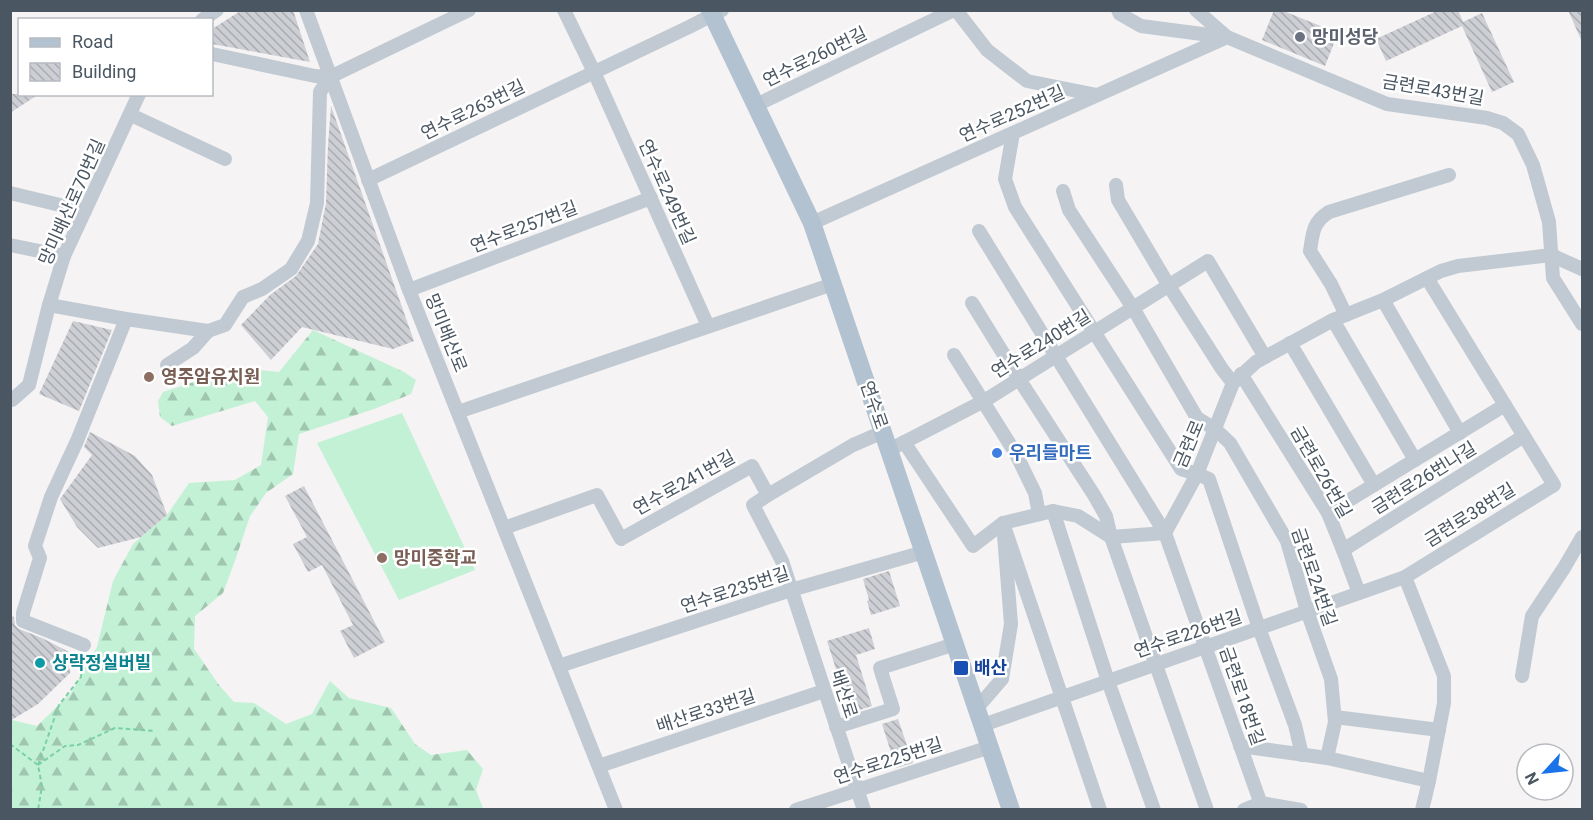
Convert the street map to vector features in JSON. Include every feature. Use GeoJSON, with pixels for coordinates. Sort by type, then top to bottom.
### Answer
{"type":"FeatureCollection","features":[{"type":"Feature","properties":{"kind":"main road","name":"연수로"},"geometry":{"type":"LineString","coordinates":[[714,12],[812,223],[883,432],[897,446],[924,552],[1011,810]]}},
{"type":"Feature","properties":{"kind":"street","name":"망미배산로"},"geometry":{"type":"LineString","coordinates":[[306,10],[410,290],[616,810]]}},
{"type":"Feature","properties":{"kind":"street"},"geometry":{"type":"LineString","coordinates":[[213,54],[315,76],[330,77],[469,10]]}},
{"type":"Feature","properties":{"kind":"street"},"geometry":{"type":"LineString","coordinates":[[564,10],[594,72]]}},
{"type":"Feature","properties":{"kind":"street","name":"연수로260번길"},"geometry":{"type":"LineString","coordinates":[[756,105],[955,10],[987,50],[1027,81],[1098,95]]}},
{"type":"Feature","properties":{"kind":"street"},"geometry":{"type":"LineString","coordinates":[[1118,10],[1119,14],[1141,26],[1227,37]]}},
{"type":"Feature","properties":{"kind":"street","name":"금련로43번길"},"geometry":{"type":"LineString","coordinates":[[1196,10],[1227,37],[1387,104],[1487,118],[1503,123],[1518,134],[1533,165],[1549,222],[1553,278],[1582,324]]}},
{"type":"Feature","properties":{"kind":"street","name":"연수로263번길"},"geometry":{"type":"LineString","coordinates":[[368,180],[689,27],[714,12]]}},
{"type":"Feature","properties":{"kind":"street","name":"연수로252번길"},"geometry":{"type":"LineString","coordinates":[[812,223],[1227,37]]}},
{"type":"Feature","properties":{"kind":"street","name":"연수로249번길"},"geometry":{"type":"LineString","coordinates":[[594,72],[708,326]]}},
{"type":"Feature","properties":{"kind":"street"},"geometry":{"type":"LineString","coordinates":[[49,305],[208,331],[225,325],[243,297],[262,289],[291,269],[308,241],[317,203],[320,92],[330,77]]}},
{"type":"Feature","properties":{"kind":"street","name":"망미배산로70번길"},"geometry":{"type":"LineString","coordinates":[[12,400],[29,386],[64,256],[138,96]]}},
{"type":"Feature","properties":{"kind":"street"},"geometry":{"type":"LineString","coordinates":[[131,115],[225,159]]}},
{"type":"Feature","properties":{"kind":"street"},"geometry":{"type":"LineString","coordinates":[[1013,133],[1005,179],[1015,207],[1181,469],[1209,479],[1259,628],[1295,725],[1302,755]]}},
{"type":"Feature","properties":{"kind":"street"},"geometry":{"type":"LineString","coordinates":[[1415,460],[1339,318],[1331,285],[1310,251],[1313,229],[1319,218],[1329,212],[1449,175]]}},
{"type":"Feature","properties":{"kind":"street","name":"금련로26번길"},"geometry":{"type":"LineString","coordinates":[[1116,185],[1118,200],[1222,369],[1237,378],[1328,513],[1359,593]]}},
{"type":"Feature","properties":{"kind":"street","name":"금련로24번길"},"geometry":{"type":"LineString","coordinates":[[1063,190],[1069,210],[1133,308],[1197,418],[1215,429],[1230,443],[1287,541],[1307,611],[1331,679],[1335,722],[1327,758]]}},
{"type":"Feature","properties":{"kind":"street"},"geometry":{"type":"LineString","coordinates":[[10,193],[85,211]]}},
{"type":"Feature","properties":{"kind":"street","name":"연수로257번길"},"geometry":{"type":"LineString","coordinates":[[410,290],[651,198]]}},
{"type":"Feature","properties":{"kind":"street","name":"금련로18번길"},"geometry":{"type":"LineString","coordinates":[[979,231],[1165,533],[1262,807]]}},
{"type":"Feature","properties":{"kind":"street"},"geometry":{"type":"LineString","coordinates":[[10,244],[64,256]]}},
{"type":"Feature","properties":{"kind":"street"},"geometry":{"type":"LineString","coordinates":[[1237,378],[1256,362],[1290,343],[1441,271],[1458,266],[1551,255],[1582,269]]}},
{"type":"Feature","properties":{"kind":"street","name":"연수로240번길"},"geometry":{"type":"LineString","coordinates":[[897,446],[984,401],[1208,261],[1265,357]]}},
{"type":"Feature","properties":{"kind":"street","name":"금련로38번길"},"geometry":{"type":"LineString","coordinates":[[1405,577],[1554,485],[1427,278]]}},
{"type":"Feature","properties":{"kind":"street"},"geometry":{"type":"LineString","coordinates":[[458,412],[833,284]]}},
{"type":"Feature","properties":{"kind":"street"},"geometry":{"type":"LineString","coordinates":[[1383,300],[1460,433]]}},
{"type":"Feature","properties":{"kind":"street"},"geometry":{"type":"LineString","coordinates":[[972,303],[1106,516],[1207,810]]}},
{"type":"Feature","properties":{"kind":"street"},"geometry":{"type":"LineString","coordinates":[[84,645],[23,621],[23,613],[40,558],[35,546],[51,497],[78,441],[126,319]]}},
{"type":"Feature","properties":{"kind":"street"},"geometry":{"type":"LineString","coordinates":[[167,365],[193,348],[208,331]]}},
{"type":"Feature","properties":{"kind":"street"},"geometry":{"type":"LineString","coordinates":[[1290,343],[1374,485]]}},
{"type":"Feature","properties":{"kind":"street"},"geometry":{"type":"LineString","coordinates":[[954,355],[1016,454],[1035,493],[1039,514]]}},
{"type":"Feature","properties":{"kind":"street","name":"금련로"},"geometry":{"type":"LineString","coordinates":[[1165,533],[1197,474],[1237,378]]}},
{"type":"Feature","properties":{"kind":"street"},"geometry":{"type":"LineString","coordinates":[[1328,513],[1505,405]]}},
{"type":"Feature","properties":{"kind":"street"},"geometry":{"type":"LineString","coordinates":[[768,495],[853,445],[883,432]]}},
{"type":"Feature","properties":{"kind":"street","name":"금련로26번나길"},"geometry":{"type":"LineString","coordinates":[[1343,550],[1524,436]]}},
{"type":"Feature","properties":{"kind":"street"},"geometry":{"type":"LineString","coordinates":[[897,446],[973,546],[1003,523],[1053,511],[1078,516],[1112,537],[1165,533]]}},
{"type":"Feature","properties":{"kind":"street","name":"연수로241번길"},"geometry":{"type":"LineString","coordinates":[[504,528],[597,495],[621,539],[752,466],[768,495]]}},
{"type":"Feature","properties":{"kind":"street","name":"배산로"},"geometry":{"type":"LineString","coordinates":[[768,495],[753,505],[782,561],[864,810]]}},
{"type":"Feature","properties":{"kind":"street"},"geometry":{"type":"LineString","coordinates":[[1053,511],[1108,681],[1154,810]]}},
{"type":"Feature","properties":{"kind":"street"},"geometry":{"type":"LineString","coordinates":[[1003,523],[1100,810]]}},
{"type":"Feature","properties":{"kind":"street"},"geometry":{"type":"LineString","coordinates":[[980,716],[1002,679],[1011,624],[1003,523]]}},
{"type":"Feature","properties":{"kind":"street"},"geometry":{"type":"LineString","coordinates":[[1522,676],[1532,616],[1582,537]]}},
{"type":"Feature","properties":{"kind":"street","name":"연수로235번길"},"geometry":{"type":"LineString","coordinates":[[559,666],[791,590],[924,552]]}},
{"type":"Feature","properties":{"kind":"street"},"geometry":{"type":"LineString","coordinates":[[1405,577],[1444,676],[1444,704],[1422,810]]}},
{"type":"Feature","properties":{"kind":"street","name":"연수로226번길"},"geometry":{"type":"LineString","coordinates":[[980,716],[1062,697],[1405,577]]}},
{"type":"Feature","properties":{"kind":"street"},"geometry":{"type":"LineString","coordinates":[[836,727],[893,709],[880,668],[955,644]]}},
{"type":"Feature","properties":{"kind":"street","name":"배산로33번길"},"geometry":{"type":"LineString","coordinates":[[598,766],[824,691]]}},
{"type":"Feature","properties":{"kind":"street"},"geometry":{"type":"LineString","coordinates":[[1335,717],[1439,730]]}},
{"type":"Feature","properties":{"kind":"street"},"geometry":{"type":"LineString","coordinates":[[1240,746],[1327,758],[1429,781]]}},
{"type":"Feature","properties":{"kind":"street","name":"연수로225번길"},"geometry":{"type":"LineString","coordinates":[[796,810],[990,747]]}},
{"type":"Feature","properties":{"kind":"street"},"geometry":{"type":"LineString","coordinates":[[1244,810],[1262,807],[1301,810]]}},
{"type":"Feature","properties":{"kind":"path"},"geometry":{"type":"LineString","coordinates":[[38,810],[42,786],[38,765],[59,705],[81,676],[84,645]]}},
{"type":"Feature","properties":{"kind":"path"},"geometry":{"type":"LineString","coordinates":[[38,765],[65,746],[78,745],[115,728],[155,731]]}},
{"type":"Feature","properties":{"kind":"path"},"geometry":{"type":"LineString","coordinates":[[10,744],[38,765]]}},
{"type":"Feature","properties":{"kind":"green space"},"geometry":{"type":"Polygon","coordinates":[[[313,330],[404,372],[416,380],[411,394],[299,434],[293,474],[266,493],[250,516],[223,593],[195,616],[194,649],[234,702],[254,703],[286,724],[312,714],[330,681],[349,698],[391,708],[415,744],[431,755],[467,750],[483,769],[476,790],[483,809],[11,809],[10,717],[12,720],[37,726],[71,693],[97,647],[113,581],[133,544],[167,515],[189,483],[235,480],[261,465],[268,417],[255,401],[172,426],[160,417],[158,401],[163,392],[237,368],[279,372],[313,330]]]}},
{"type":"Feature","properties":{"kind":"green space"},"geometry":{"type":"Polygon","coordinates":[[[402,413],[475,570],[399,600],[317,443],[402,413]]]}},
{"type":"Feature","properties":{"kind":"building"},"geometry":{"type":"Polygon","coordinates":[[[242,10],[293,10],[310,62],[213,44],[213,28],[242,10]]]}},
{"type":"Feature","properties":{"kind":"building","name":"망미성당"},"geometry":{"type":"Polygon","coordinates":[[[1274,10],[1281,10],[1338,33],[1325,66],[1262,40],[1274,10]]]}},
{"type":"Feature","properties":{"kind":"building"},"geometry":{"type":"Polygon","coordinates":[[[1439,10],[1458,10],[1463,22],[1482,13],[1514,82],[1492,92],[1462,26],[1386,61],[1376,39],[1439,10]]]}},
{"type":"Feature","properties":{"kind":"building"},"geometry":{"type":"Polygon","coordinates":[[[1568,10],[1582,10],[1582,42],[1568,10]]]}},
{"type":"Feature","properties":{"kind":"building"},"geometry":{"type":"Polygon","coordinates":[[[10,94],[36,96],[10,113],[10,94]]]}},
{"type":"Feature","properties":{"kind":"building"},"geometry":{"type":"Polygon","coordinates":[[[331,106],[414,341],[393,349],[302,327],[271,360],[241,325],[270,295],[296,276],[318,244],[326,203],[331,106]]]}},
{"type":"Feature","properties":{"kind":"building"},"geometry":{"type":"Polygon","coordinates":[[[73,321],[112,330],[79,411],[39,394],[73,321]]]}},
{"type":"Feature","properties":{"kind":"building"},"geometry":{"type":"Polygon","coordinates":[[[90,432],[135,456],[152,475],[167,515],[141,537],[98,548],[77,527],[60,499],[92,455],[84,447],[90,432]]]}},
{"type":"Feature","properties":{"kind":"building"},"geometry":{"type":"Polygon","coordinates":[[[304,486],[385,642],[354,658],[340,631],[353,625],[322,565],[308,572],[293,544],[307,537],[285,496],[304,486]]]}},
{"type":"Feature","properties":{"kind":"building"},"geometry":{"type":"Polygon","coordinates":[[[889,571],[900,606],[871,615],[863,579],[889,571]]]}},
{"type":"Feature","properties":{"kind":"building","name":"상락정실버빌"},"geometry":{"type":"Polygon","coordinates":[[[10,616],[14,617],[15,625],[19,629],[71,653],[70,673],[38,704],[10,721],[10,616]]]}},
{"type":"Feature","properties":{"kind":"building"},"geometry":{"type":"Polygon","coordinates":[[[869,628],[875,649],[856,655],[872,706],[850,713],[827,641],[869,628]]]}},
{"type":"Feature","properties":{"kind":"building"},"geometry":{"type":"Polygon","coordinates":[[[898,719],[913,763],[896,768],[882,724],[898,719]]]}},
{"type":"Feature","properties":{"kind":"place","name":"망미성당"},"geometry":{"type":"Point","coordinates":[1300,37]}},
{"type":"Feature","properties":{"kind":"place","name":"영주암유치원"},"geometry":{"type":"Point","coordinates":[149,377]}},
{"type":"Feature","properties":{"kind":"place","name":"우리들마트"},"geometry":{"type":"Point","coordinates":[997,453]}},
{"type":"Feature","properties":{"kind":"place","name":"망미중학교"},"geometry":{"type":"Point","coordinates":[382,558]}},
{"type":"Feature","properties":{"kind":"place","name":"상락정실버빌"},"geometry":{"type":"Point","coordinates":[40,663]}},
{"type":"Feature","properties":{"kind":"place","name":"배산"},"geometry":{"type":"Point","coordinates":[961,668]}}]}
